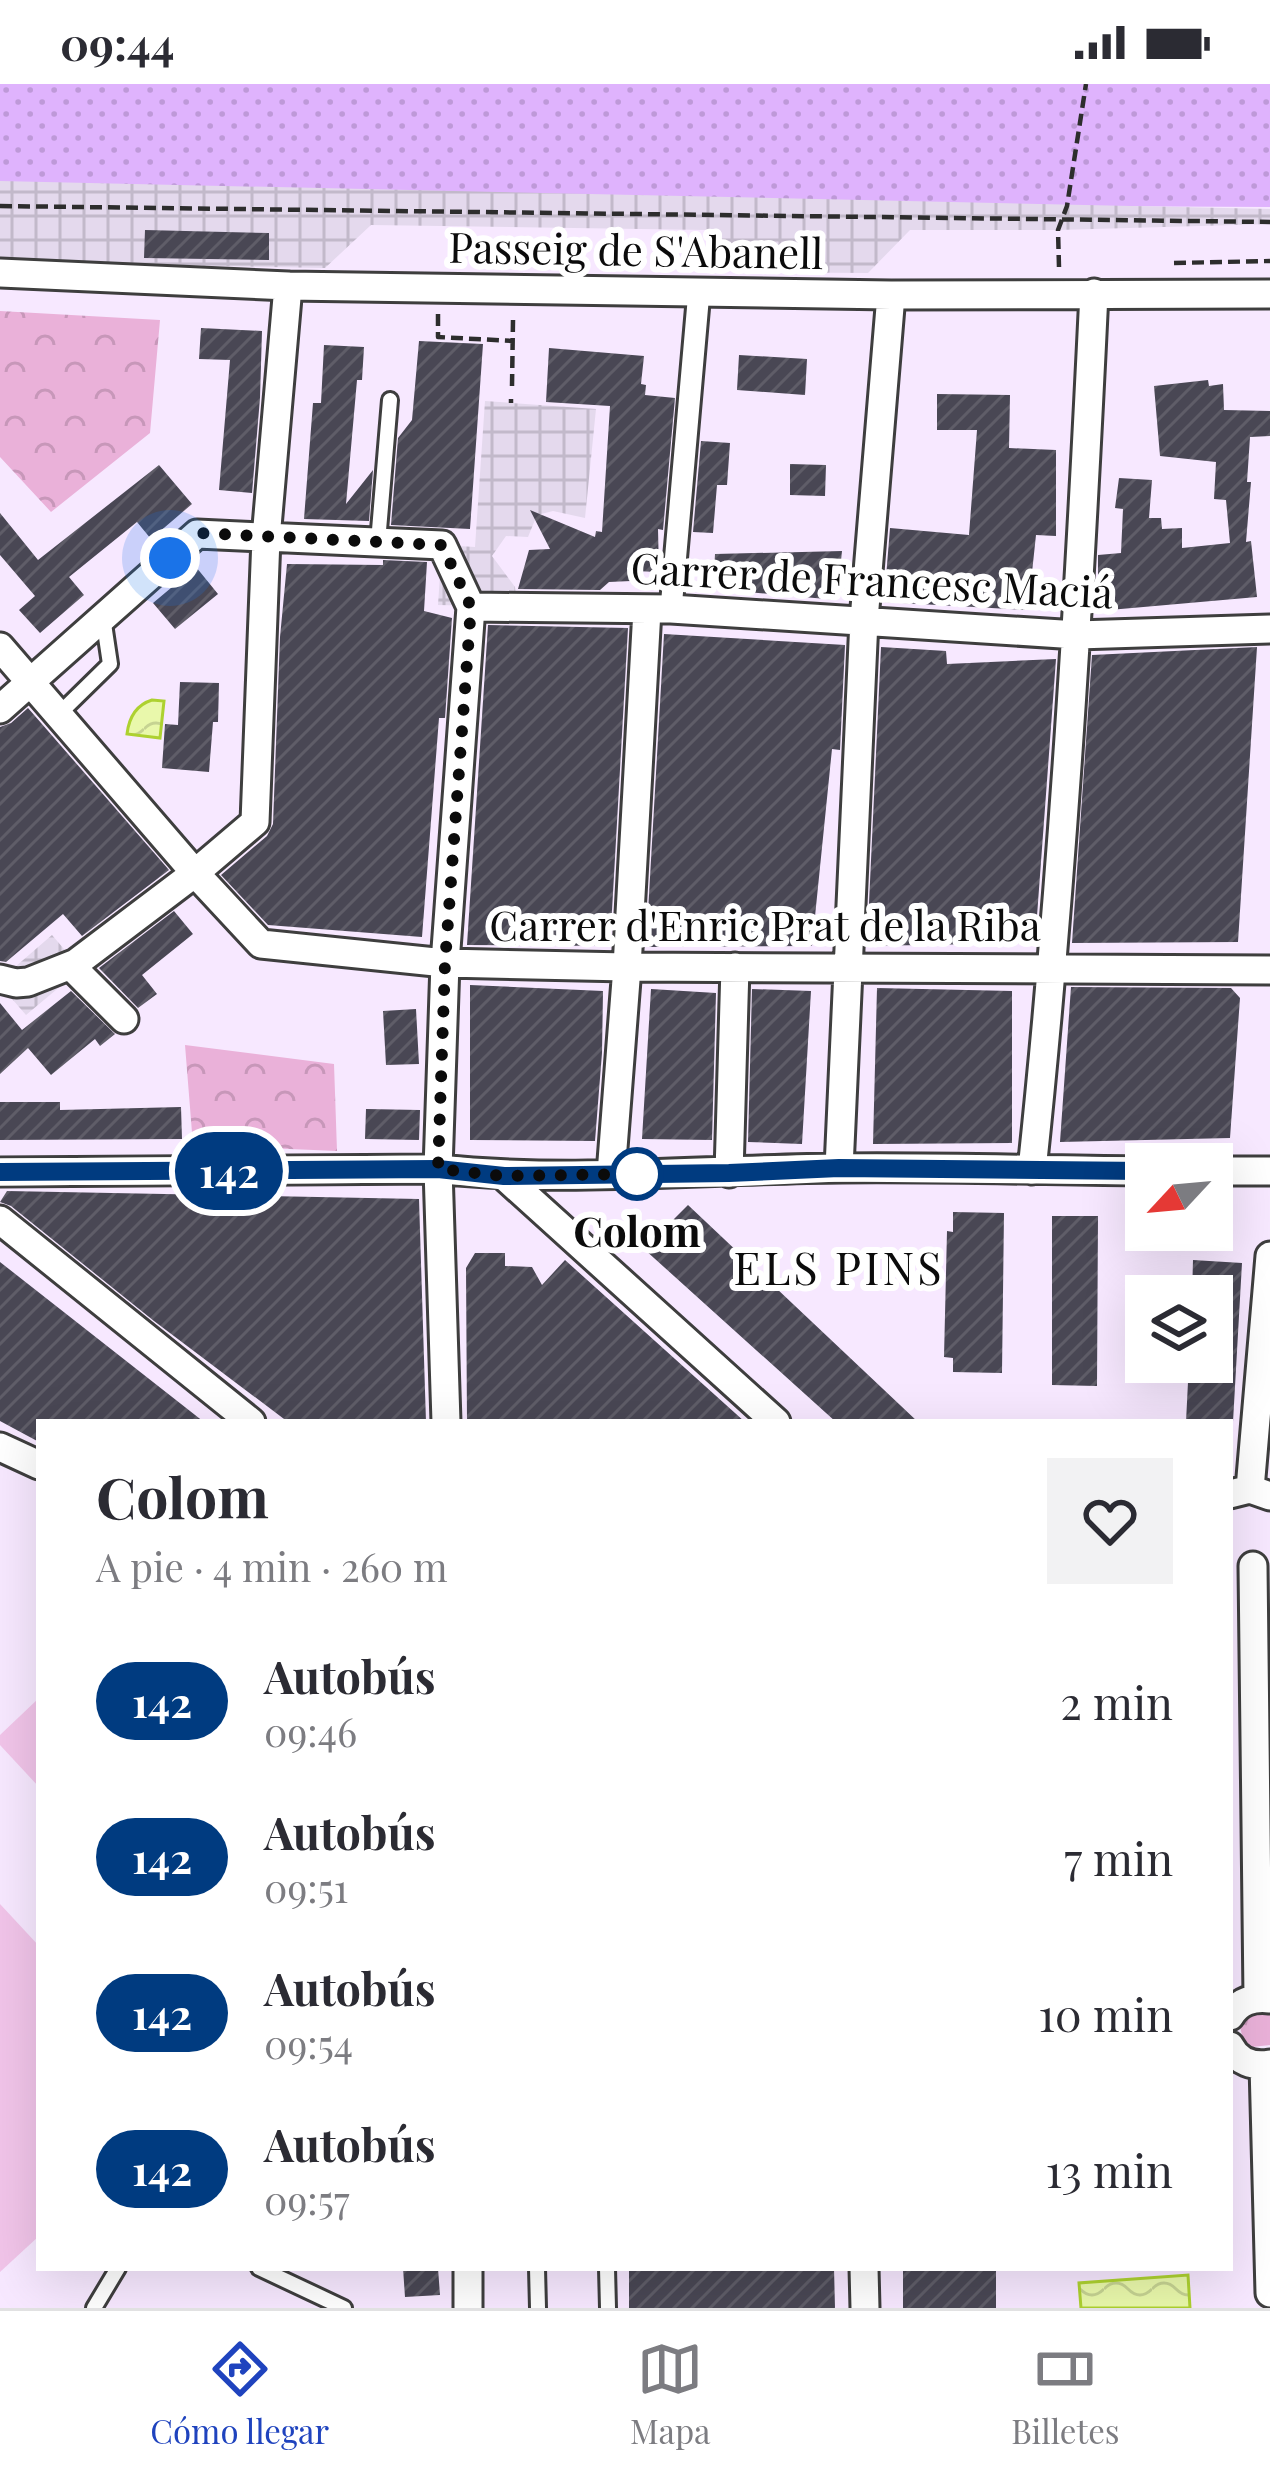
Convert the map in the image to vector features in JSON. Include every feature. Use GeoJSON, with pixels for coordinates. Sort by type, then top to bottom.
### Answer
{"type":"FeatureCollection","features":[{"type":"Feature","properties":{"kind":"street","name":"Passeig de S'Abanell"},"geometry":{"type":"LineString","coordinates":[[0,273],[288,286],[891,295],[1270,294]]}},
{"type":"Feature","properties":{"kind":"street"},"geometry":{"type":"LineString","coordinates":[[0,979],[28,982],[71,966],[255,822],[266,538],[288,286]]}},
{"type":"Feature","properties":{"kind":"street"},"geometry":{"type":"LineString","coordinates":[[611,1174],[659,609],[699,291]]}},
{"type":"Feature","properties":{"kind":"street"},"geometry":{"type":"LineString","coordinates":[[1032,1170],[1053,969],[1077,635],[1094,293]]}},
{"type":"Feature","properties":{"kind":"street"},"geometry":{"type":"LineString","coordinates":[[839,1168],[864,620],[891,295]]}},
{"type":"Feature","properties":{"kind":"street"},"geometry":{"type":"LineString","coordinates":[[0,709],[197,533],[442,545],[471,607],[445,963],[438,1169],[446,1419]]}},
{"type":"Feature","properties":{"kind":"street","name":"Carrer de Francesc Maciá"},"geometry":{"type":"LineString","coordinates":[[471,607],[659,609],[1077,635],[1270,628]]}},
{"type":"Feature","properties":{"kind":"street"},"geometry":{"type":"LineString","coordinates":[[0,647],[195,873]]}},
{"type":"Feature","properties":{"kind":"street","name":"Carrer d'Enric Prat de la Riba"},"geometry":{"type":"LineString","coordinates":[[195,873],[261,944],[445,963],[1270,970]]}},
{"type":"Feature","properties":{"kind":"street"},"geometry":{"type":"LineString","coordinates":[[71,966],[124,1019]]}},
{"type":"Feature","properties":{"kind":"street"},"geometry":{"type":"LineString","coordinates":[[729,1173],[735,967]]}},
{"type":"Feature","properties":{"kind":"street"},"geometry":{"type":"LineString","coordinates":[[0,1172],[438,1169],[504,1176],[839,1168],[1125,1171]]}},
{"type":"Feature","properties":{"kind":"street"},"geometry":{"type":"LineString","coordinates":[[1233,1171],[1270,1171]]}},
{"type":"Feature","properties":{"kind":"street"},"geometry":{"type":"LineString","coordinates":[[504,1176],[773,1419]]}},
{"type":"Feature","properties":{"kind":"street"},"geometry":{"type":"LineString","coordinates":[[0,1220],[246,1419]]}},
{"type":"Feature","properties":{"kind":"street"},"geometry":{"type":"LineString","coordinates":[[1250,1493],[1270,1256]]}},
{"type":"Feature","properties":{"kind":"street"},"geometry":{"type":"LineString","coordinates":[[0,1447],[36,1464]]}},
{"type":"Feature","properties":{"kind":"street"},"geometry":{"type":"LineString","coordinates":[[1233,2012],[1239,2005],[1264,1998],[1251,1562]]}},
{"type":"Feature","properties":{"kind":"street"},"geometry":{"type":"LineString","coordinates":[[1233,2050],[1242,2060],[1267,2064],[1270,2293]]}},
{"type":"Feature","properties":{"kind":"street"},"geometry":{"type":"LineString","coordinates":[[468,2271],[468,2308]]}},
{"type":"Feature","properties":{"kind":"street"},"geometry":{"type":"LineString","coordinates":[[864,2271],[865,2308]]}},
{"type":"Feature","properties":{"kind":"lane"},"geometry":{"type":"LineString","coordinates":[[378,542],[390,400]]}},
{"type":"Feature","properties":{"kind":"lane"},"geometry":{"type":"LineString","coordinates":[[59,713],[110,664],[104,617]]}},
{"type":"Feature","properties":{"kind":"lane"},"geometry":{"type":"LineString","coordinates":[[94,2308],[116,2271]]}},
{"type":"Feature","properties":{"kind":"lane"},"geometry":{"type":"LineString","coordinates":[[265,2271],[344,2308]]}},
{"type":"Feature","properties":{"kind":"lane"},"geometry":{"type":"LineString","coordinates":[[537,2271],[538,2308]]}},
{"type":"Feature","properties":{"kind":"lane"},"geometry":{"type":"LineString","coordinates":[[607,2271],[608,2308]]}},
{"type":"Feature","properties":{"kind":"path"},"geometry":{"type":"LineString","coordinates":[[1058,293],[1058,230],[1067,206],[1086,84]]}},
{"type":"Feature","properties":{"kind":"path"},"geometry":{"type":"LineString","coordinates":[[0,206],[1270,222]]}},
{"type":"Feature","properties":{"kind":"path"},"geometry":{"type":"LineString","coordinates":[[438,308],[438,337],[513,341]]}},
{"type":"Feature","properties":{"kind":"path"},"geometry":{"type":"LineString","coordinates":[[512,386],[513,315]]}},
{"type":"Feature","properties":{"kind":"green space"},"geometry":{"type":"Polygon","coordinates":[[[0,311],[160,320],[150,433],[51,512],[0,457],[0,311]]]}},
{"type":"Feature","properties":{"kind":"green space"},"geometry":{"type":"Polygon","coordinates":[[[185,1045],[334,1064],[337,1151],[193,1145],[185,1045]]]}},
{"type":"Feature","properties":{"kind":"green space"},"geometry":{"type":"Polygon","coordinates":[[[1251,2013],[1270,2015],[1270,2045],[1252,2047],[1243,2039],[1240,2027],[1251,2013]]]}},
{"type":"Feature","properties":{"kind":"sand"},"geometry":{"type":"Polygon","coordinates":[[[0,84],[1270,84],[1270,207],[0,194],[0,84]]]}},
{"type":"Feature","properties":{"kind":"shaded area"},"geometry":{"type":"Polygon","coordinates":[[[0,181],[1270,209],[1270,224],[910,230],[868,273],[746,272],[706,230],[371,225],[325,268],[0,262],[0,181]]]}},
{"type":"Feature","properties":{"kind":"shaded area"},"geometry":{"type":"Polygon","coordinates":[[[485,401],[596,409],[585,518],[553,511],[537,515],[528,537],[506,536],[492,556],[515,587],[517,607],[438,605],[442,545],[475,547],[485,401]]]}},
{"type":"Feature","properties":{"kind":"shaded area"},"geometry":{"type":"Polygon","coordinates":[[[52,935],[81,969],[26,1015],[0,980],[52,935]]]}},
{"type":"Feature","properties":{"kind":"shaded area"},"geometry":{"type":"Polygon","coordinates":[[[36,1701],[36,1784],[0,1745],[0,1735],[36,1701]]]}},
{"type":"Feature","properties":{"kind":"shaded area"},"geometry":{"type":"Polygon","coordinates":[[[0,1904],[36,1943],[36,2239],[0,2272],[0,1904]]]}},
{"type":"Feature","properties":{"kind":"water"},"geometry":{"type":"Polygon","coordinates":[[[152,700],[164,701],[160,738],[127,734],[134,712],[152,700]]]}},
{"type":"Feature","properties":{"kind":"water"},"geometry":{"type":"Polygon","coordinates":[[[1188,2275],[1190,2308],[1081,2308],[1079,2283],[1188,2275]]]}},
{"type":"Feature","properties":{"kind":"building"},"geometry":{"type":"Polygon","coordinates":[[[145,230],[269,233],[269,260],[144,258],[145,230]]]}},
{"type":"Feature","properties":{"kind":"building"},"geometry":{"type":"Polygon","coordinates":[[[201,328],[262,331],[252,493],[219,490],[230,360],[199,359],[201,328]]]}},
{"type":"Feature","properties":{"kind":"building"},"geometry":{"type":"Polygon","coordinates":[[[419,341],[483,344],[470,529],[391,525],[398,438],[412,420],[419,341]]]}},
{"type":"Feature","properties":{"kind":"building"},"geometry":{"type":"Polygon","coordinates":[[[324,345],[364,347],[346,504],[373,470],[369,521],[304,519],[313,403],[321,403],[324,345]]]}},
{"type":"Feature","properties":{"kind":"building"},"geometry":{"type":"Polygon","coordinates":[[[549,348],[644,356],[641,384],[646,385],[645,395],[675,398],[663,530],[658,529],[659,572],[633,571],[631,581],[609,582],[600,590],[518,589],[529,550],[550,549],[530,510],[595,537],[596,531],[602,532],[610,406],[546,402],[549,348]]]}},
{"type":"Feature","properties":{"kind":"building"},"geometry":{"type":"Polygon","coordinates":[[[739,355],[807,359],[805,395],[737,390],[739,355]]]}},
{"type":"Feature","properties":{"kind":"building"},"geometry":{"type":"Polygon","coordinates":[[[1208,380],[1209,386],[1223,384],[1224,410],[1270,411],[1270,436],[1250,437],[1246,542],[1251,541],[1257,597],[1098,611],[1098,555],[1121,553],[1123,509],[1115,508],[1119,478],[1152,480],[1149,518],[1161,518],[1162,529],[1182,528],[1182,548],[1230,543],[1226,500],[1214,499],[1216,462],[1160,456],[1154,386],[1208,380]]]}},
{"type":"Feature","properties":{"kind":"building"},"geometry":{"type":"Polygon","coordinates":[[[937,394],[1010,395],[1009,448],[1056,450],[1056,536],[1036,535],[1028,610],[884,602],[890,528],[969,535],[977,430],[937,430],[937,394]]]}},
{"type":"Feature","properties":{"kind":"building"},"geometry":{"type":"Polygon","coordinates":[[[701,441],[730,443],[727,485],[717,485],[713,533],[693,532],[701,441]]]}},
{"type":"Feature","properties":{"kind":"building"},"geometry":{"type":"Polygon","coordinates":[[[790,464],[826,465],[825,496],[790,495],[790,464]]]}},
{"type":"Feature","properties":{"kind":"building"},"geometry":{"type":"Polygon","coordinates":[[[159,465],[192,504],[151,539],[137,522],[69,577],[84,595],[40,633],[19,610],[35,596],[0,555],[0,513],[38,560],[159,465]]]}},
{"type":"Feature","properties":{"kind":"building"},"geometry":{"type":"Polygon","coordinates":[[[842,551],[837,600],[713,589],[715,554],[842,551]]]}},
{"type":"Feature","properties":{"kind":"building"},"geometry":{"type":"Polygon","coordinates":[[[383,560],[427,562],[424,611],[452,618],[422,937],[268,925],[221,875],[267,836],[273,824],[287,564],[383,565],[383,560]]]}},
{"type":"Feature","properties":{"kind":"building"},"geometry":{"type":"Polygon","coordinates":[[[196,567],[218,594],[175,629],[153,603],[196,567]]]}},
{"type":"Feature","properties":{"kind":"building"},"geometry":{"type":"Polygon","coordinates":[[[488,625],[628,628],[610,946],[467,945],[488,625]]]}},
{"type":"Feature","properties":{"kind":"building"},"geometry":{"type":"Polygon","coordinates":[[[664,634],[845,645],[840,750],[832,749],[812,946],[646,947],[664,634]]]}},
{"type":"Feature","properties":{"kind":"building"},"geometry":{"type":"Polygon","coordinates":[[[881,647],[946,651],[947,664],[1056,659],[1035,943],[867,946],[881,647]]]}},
{"type":"Feature","properties":{"kind":"building"},"geometry":{"type":"Polygon","coordinates":[[[1257,647],[1238,942],[1072,943],[1092,655],[1257,647]]]}},
{"type":"Feature","properties":{"kind":"building"},"geometry":{"type":"Polygon","coordinates":[[[180,682],[219,683],[209,772],[162,768],[165,724],[178,725],[180,682]]]}},
{"type":"Feature","properties":{"kind":"building"},"geometry":{"type":"Polygon","coordinates":[[[28,708],[169,870],[82,936],[63,914],[6,962],[0,961],[0,727],[28,708]]]}},
{"type":"Feature","properties":{"kind":"building"},"geometry":{"type":"Polygon","coordinates":[[[174,911],[193,934],[142,975],[157,994],[138,1008],[99,968],[174,911]]]}},
{"type":"Feature","properties":{"kind":"building"},"geometry":{"type":"Polygon","coordinates":[[[470,985],[603,991],[595,1141],[470,1140],[470,985]]]}},
{"type":"Feature","properties":{"kind":"building"},"geometry":{"type":"Polygon","coordinates":[[[1071,987],[1231,988],[1240,998],[1230,1138],[1060,1142],[1071,987]]]}},
{"type":"Feature","properties":{"kind":"building"},"geometry":{"type":"Polygon","coordinates":[[[877,988],[1012,991],[1012,1143],[873,1144],[877,988]]]}},
{"type":"Feature","properties":{"kind":"building"},"geometry":{"type":"Polygon","coordinates":[[[651,989],[716,993],[712,1140],[642,1139],[651,989]]]}},
{"type":"Feature","properties":{"kind":"building"},"geometry":{"type":"Polygon","coordinates":[[[752,989],[811,991],[802,1144],[748,1142],[752,989]]]}},
{"type":"Feature","properties":{"kind":"building"},"geometry":{"type":"Polygon","coordinates":[[[71,991],[115,1034],[100,1046],[95,1039],[51,1075],[28,1048],[0,1074],[0,1003],[22,1030],[71,991]]]}},
{"type":"Feature","properties":{"kind":"building"},"geometry":{"type":"Polygon","coordinates":[[[416,1009],[419,1064],[386,1065],[383,1011],[416,1009]]]}},
{"type":"Feature","properties":{"kind":"building"},"geometry":{"type":"Polygon","coordinates":[[[0,1102],[60,1102],[60,1110],[181,1107],[182,1139],[0,1140],[0,1102]]]}},
{"type":"Feature","properties":{"kind":"building"},"geometry":{"type":"Polygon","coordinates":[[[366,1109],[420,1110],[419,1140],[365,1139],[366,1109]]]}},
{"type":"Feature","properties":{"kind":"building"},"geometry":{"type":"Polygon","coordinates":[[[7,1191],[419,1199],[426,1419],[284,1419],[0,1202],[7,1191]]]}},
{"type":"Feature","properties":{"kind":"building"},"geometry":{"type":"Polygon","coordinates":[[[688,1205],[915,1419],[833,1419],[644,1249],[688,1205]]]}},
{"type":"Feature","properties":{"kind":"building"},"geometry":{"type":"Polygon","coordinates":[[[953,1212],[1004,1213],[1002,1373],[953,1372],[953,1358],[944,1357],[947,1231],[953,1232],[953,1212]]]}},
{"type":"Feature","properties":{"kind":"building"},"geometry":{"type":"Polygon","coordinates":[[[1052,1216],[1098,1216],[1097,1386],[1052,1385],[1052,1216]]]}},
{"type":"Feature","properties":{"kind":"building"},"geometry":{"type":"Polygon","coordinates":[[[475,1253],[505,1253],[505,1266],[532,1267],[542,1285],[565,1260],[742,1419],[467,1419],[466,1268],[475,1253]]]}},
{"type":"Feature","properties":{"kind":"building"},"geometry":{"type":"Polygon","coordinates":[[[1193,1260],[1242,1263],[1233,1422],[1186,1419],[1188,1383],[1233,1383],[1233,1275],[1193,1275],[1193,1260]]]}},
{"type":"Feature","properties":{"kind":"building"},"geometry":{"type":"Polygon","coordinates":[[[0,1262],[200,1419],[36,1419],[36,1440],[0,1421],[0,1262]]]}},
{"type":"Feature","properties":{"kind":"building"},"geometry":{"type":"Polygon","coordinates":[[[403,2271],[438,2271],[440,2295],[405,2297],[403,2271]]]}},
{"type":"Feature","properties":{"kind":"building"},"geometry":{"type":"Polygon","coordinates":[[[629,2271],[834,2271],[835,2308],[629,2308],[629,2271]]]}},
{"type":"Feature","properties":{"kind":"building"},"geometry":{"type":"Polygon","coordinates":[[[903,2271],[996,2271],[996,2308],[903,2308],[903,2271]]]}},
{"type":"Feature","properties":{"kind":"bus line","name":"142"},"geometry":{"type":"LineString","coordinates":[[0,1172],[438,1169],[504,1176],[839,1168],[1125,1171]]}},
{"type":"Feature","properties":{"kind":"place","name":"Colom"},"geometry":{"type":"Point","coordinates":[637,1174]}},
{"type":"Feature","properties":{"kind":"district","name":"ELS PINS"},"geometry":{"type":"Point","coordinates":[839,1266]}},
{"type":"Feature","properties":{"kind":"route"},"geometry":{"type":"LineString","coordinates":[[170,558],[197,533],[442,545],[471,607],[445,963],[438,1169],[504,1176],[637,1174]]}}]}
